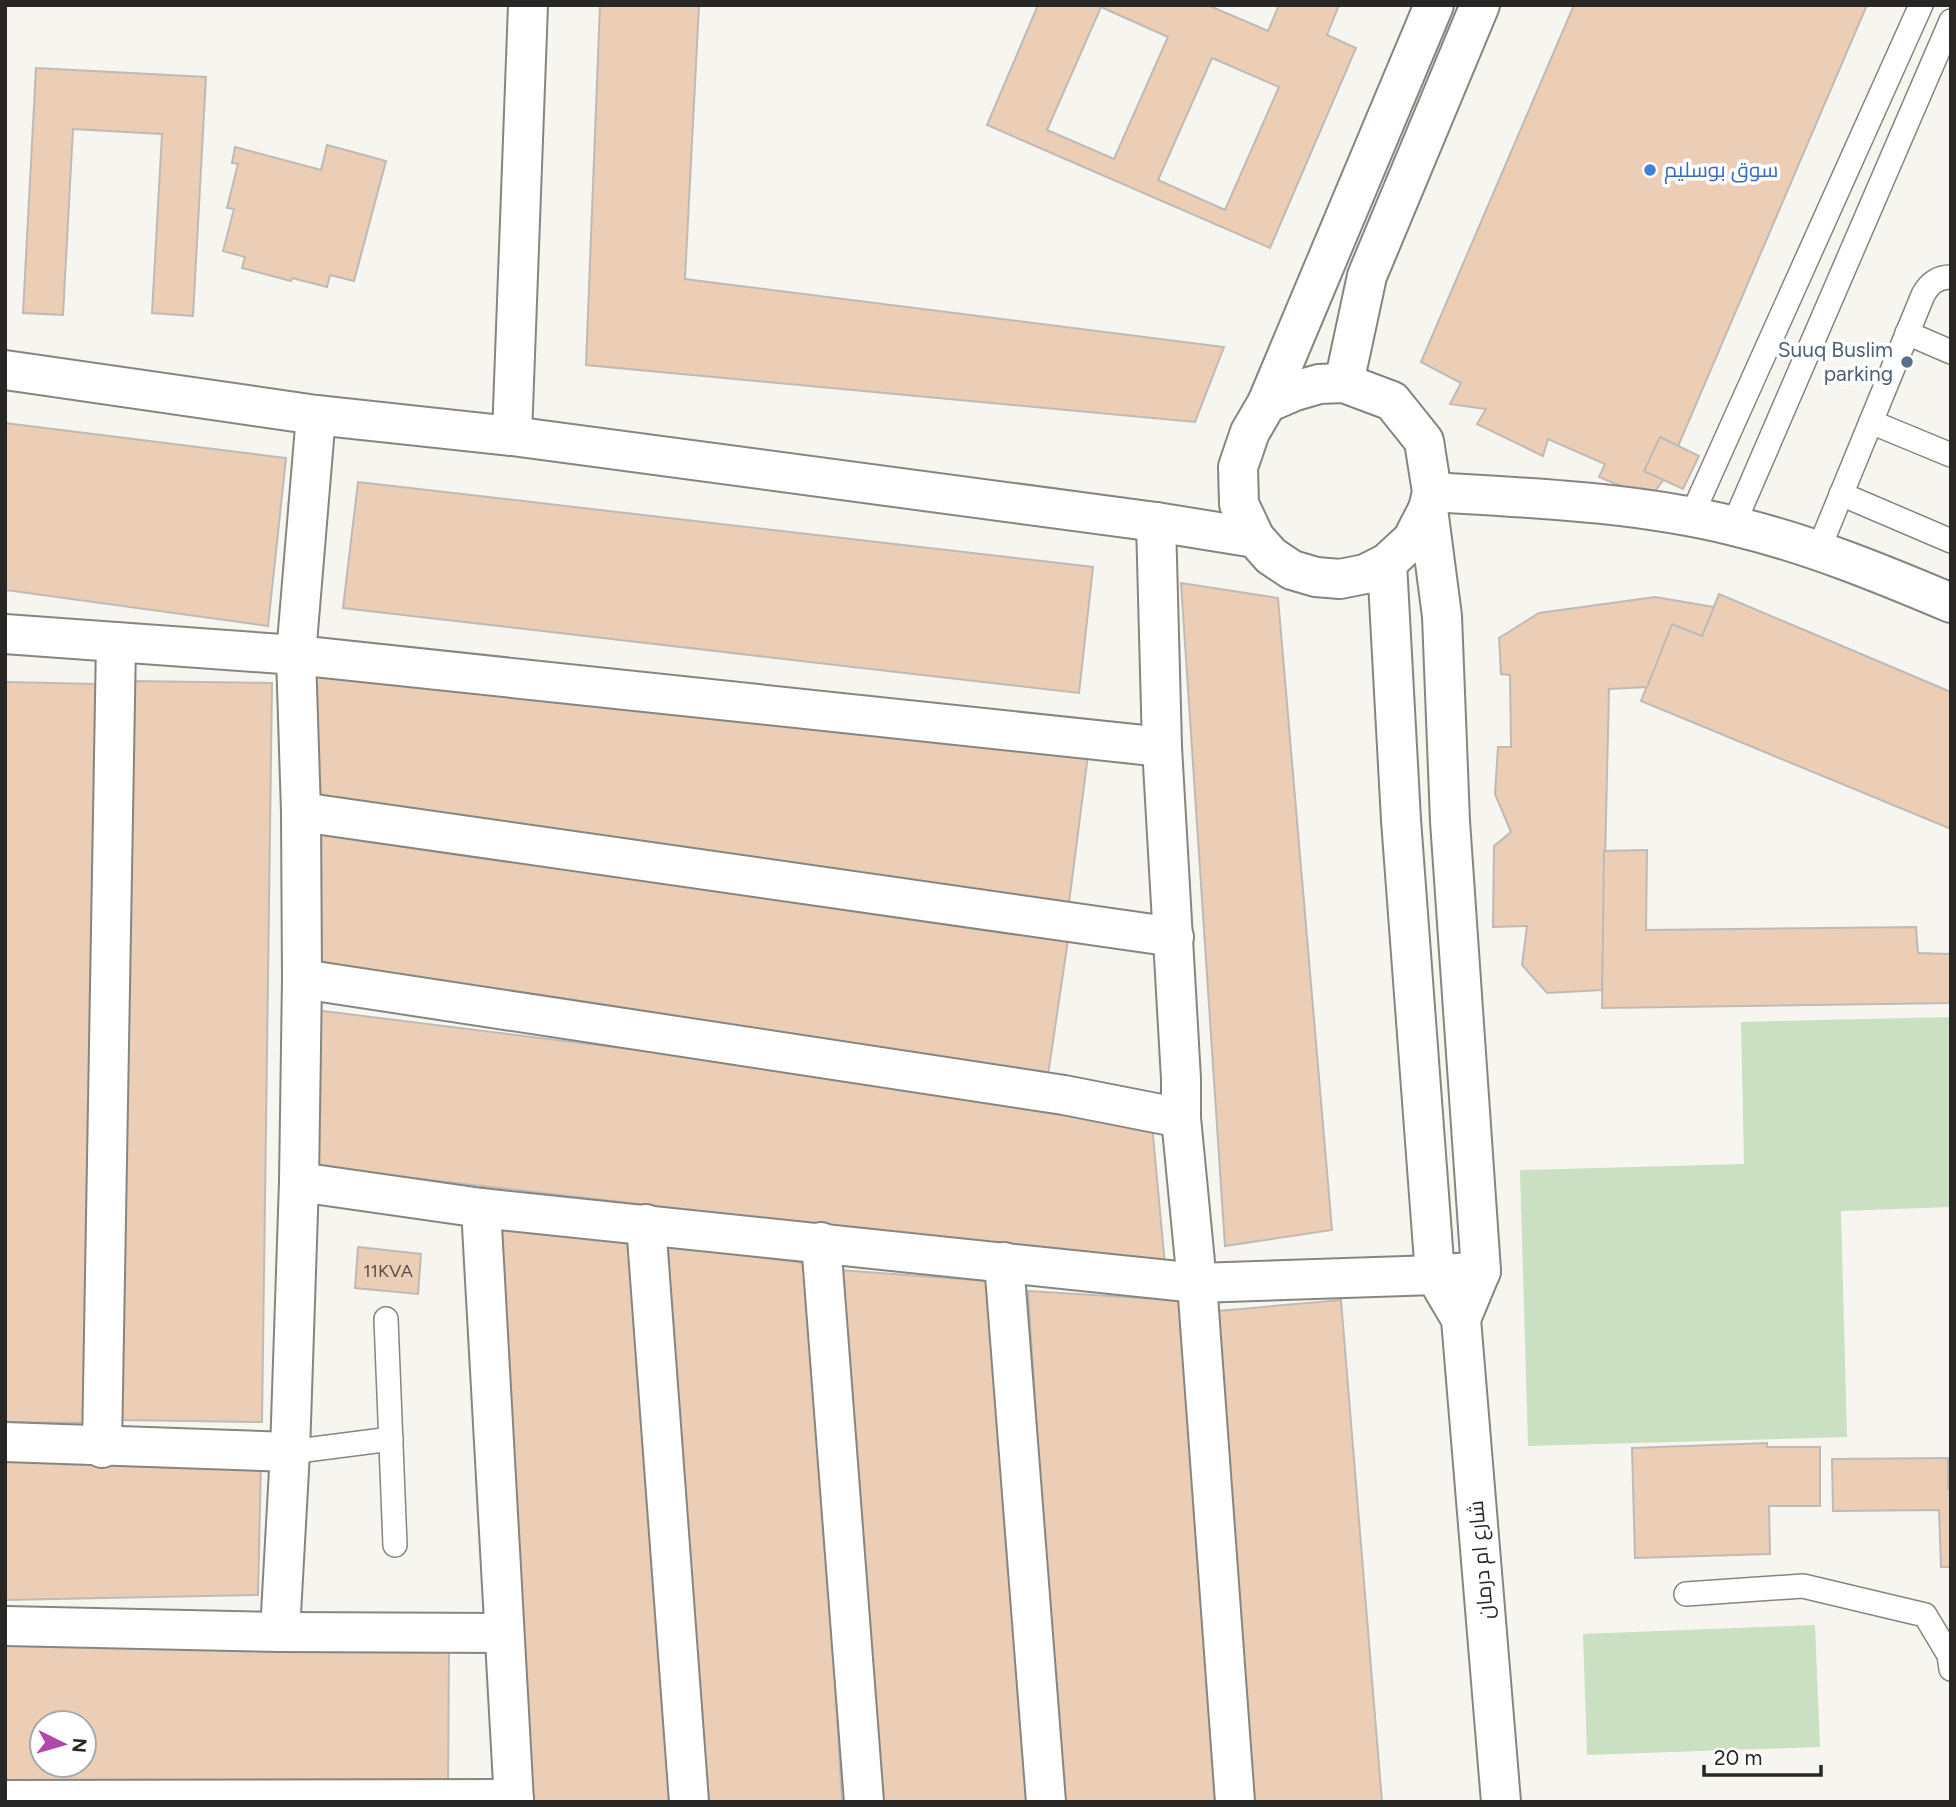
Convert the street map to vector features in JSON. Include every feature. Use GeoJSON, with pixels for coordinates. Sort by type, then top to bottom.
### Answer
{"type":"FeatureCollection","features":[{"type":"Feature","properties":{"kind":"street"},"geometry":{"type":"LineString","coordinates":[[512,436],[528,5]]}},
{"type":"Feature","properties":{"kind":"street"},"geometry":{"type":"LineString","coordinates":[[1430,501],[1412,540],[1387,563],[1365,574],[1340,579],[1316,577],[1292,570],[1271,556],[1255,538],[1240,504],[1238,467],[1250,432],[1266,403],[1434,5]]}},
{"type":"Feature","properties":{"kind":"street"},"geometry":{"type":"LineString","coordinates":[[1344,383],[1367,276],[1480,5]]}},
{"type":"Feature","properties":{"kind":"street"},"geometry":{"type":"LineString","coordinates":[[5,370],[316,415],[512,436],[1156,522],[1255,538]]}},
{"type":"Feature","properties":{"kind":"street"},"geometry":{"type":"LineString","coordinates":[[1266,403],[1319,384],[1344,383],[1392,401],[1424,441],[1442,616],[1450,821],[1481,1271],[1461,1318]]}},
{"type":"Feature","properties":{"kind":"street"},"geometry":{"type":"LineString","coordinates":[[280,1632],[290,1452],[299,1182],[302,979],[296,655],[316,415]]}},
{"type":"Feature","properties":{"kind":"street"},"geometry":{"type":"LineString","coordinates":[[1430,501],[1553,499],[1691,517],[1733,526],[1818,551],[1951,603]]}},
{"type":"Feature","properties":{"kind":"street"},"geometry":{"type":"LineString","coordinates":[[1156,522],[1162,747],[1174,937],[1181,1118],[1197,1283],[1235,1802]]}},
{"type":"Feature","properties":{"kind":"street"},"geometry":{"type":"LineString","coordinates":[[1387,563],[1401,820],[1435,1275],[1461,1318]]}},
{"type":"Feature","properties":{"kind":"street"},"geometry":{"type":"LineString","coordinates":[[5,634],[296,655],[1162,747]]}},
{"type":"Feature","properties":{"kind":"street"},"geometry":{"type":"LineString","coordinates":[[102,1448],[116,642]]}},
{"type":"Feature","properties":{"kind":"street"},"geometry":{"type":"LineString","coordinates":[[301,812],[1174,937]]}},
{"type":"Feature","properties":{"kind":"street"},"geometry":{"type":"LineString","coordinates":[[302,979],[1064,1095],[1181,1118]]}},
{"type":"Feature","properties":{"kind":"street"},"geometry":{"type":"LineString","coordinates":[[299,1182],[481,1208],[1197,1283],[1481,1271]]}},
{"type":"Feature","properties":{"kind":"street"},"geometry":{"type":"LineString","coordinates":[[5,1800],[514,1800],[481,1208]]}},
{"type":"Feature","properties":{"kind":"street"},"geometry":{"type":"LineString","coordinates":[[646,1224],[689,1802]]}},
{"type":"Feature","properties":{"kind":"street"},"geometry":{"type":"LineString","coordinates":[[821,1242],[864,1802]]}},
{"type":"Feature","properties":{"kind":"street"},"geometry":{"type":"LineString","coordinates":[[1004,1262],[1046,1802]]}},
{"type":"Feature","properties":{"kind":"street","name":"شارع ام درمان"},"geometry":{"type":"LineString","coordinates":[[1461,1318],[1501,1802]]}},
{"type":"Feature","properties":{"kind":"street"},"geometry":{"type":"LineString","coordinates":[[5,1443],[290,1452]]}},
{"type":"Feature","properties":{"kind":"street"},"geometry":{"type":"LineString","coordinates":[[5,1626],[280,1632],[504,1633]]}},
{"type":"Feature","properties":{"kind":"lane"},"geometry":{"type":"LineString","coordinates":[[1691,517],[1921,5]]}},
{"type":"Feature","properties":{"kind":"lane"},"geometry":{"type":"LineString","coordinates":[[1733,526],[1951,21]]}},
{"type":"Feature","properties":{"kind":"lane"},"geometry":{"type":"LineString","coordinates":[[1818,551],[1929,285],[1944,277],[1951,277]]}},
{"type":"Feature","properties":{"kind":"lane"},"geometry":{"type":"LineString","coordinates":[[1907,333],[1951,352]]}},
{"type":"Feature","properties":{"kind":"lane"},"geometry":{"type":"LineString","coordinates":[[1871,422],[1951,455]]}},
{"type":"Feature","properties":{"kind":"lane"},"geometry":{"type":"LineString","coordinates":[[1841,494],[1951,541]]}},
{"type":"Feature","properties":{"kind":"lane"},"geometry":{"type":"LineString","coordinates":[[386,1319],[395,1545]]}},
{"type":"Feature","properties":{"kind":"lane"},"geometry":{"type":"LineString","coordinates":[[290,1452],[391,1439]]}},
{"type":"Feature","properties":{"kind":"lane"},"geometry":{"type":"LineString","coordinates":[[1686,1594],[1802,1586],[1925,1615],[1949,1655],[1951,1669]]}},
{"type":"Feature","properties":{"kind":"green space"},"geometry":{"type":"Polygon","coordinates":[[[1951,1017],[1951,1207],[1841,1211],[1847,1437],[1528,1446],[1520,1170],[1744,1164],[1741,1022],[1951,1017]]]}},
{"type":"Feature","properties":{"kind":"green space"},"geometry":{"type":"Polygon","coordinates":[[[1815,1625],[1820,1747],[1587,1755],[1583,1634],[1815,1625]]]}},
{"type":"Feature","properties":{"kind":"building"},"geometry":{"type":"Polygon","coordinates":[[[600,5],[699,5],[685,279],[1224,347],[1195,422],[586,365],[600,5]]]}},
{"type":"Feature","properties":{"kind":"building"},"geometry":{"type":"Polygon","coordinates":[[[1038,5],[1213,5],[1212,7],[1268,31],[1279,5],[1339,5],[1327,35],[1356,48],[1270,248],[987,125],[1038,5]],[[1101,7],[1047,130],[1114,159],[1168,37],[1101,7]],[[1212,58],[1158,180],[1225,210],[1279,87],[1212,58]]]}},
{"type":"Feature","properties":{"kind":"building","name":"سوق بوسليم"},"geometry":{"type":"Polygon","coordinates":[[[1574,5],[1867,5],[1664,479],[1650,498],[1599,477],[1605,464],[1548,439],[1543,456],[1477,424],[1486,409],[1450,404],[1461,383],[1421,362],[1574,5]]]}},
{"type":"Feature","properties":{"kind":"building"},"geometry":{"type":"Polygon","coordinates":[[[36,68],[206,77],[193,316],[152,313],[162,134],[73,129],[63,315],[23,313],[36,68]]]}},
{"type":"Feature","properties":{"kind":"building"},"geometry":{"type":"Polygon","coordinates":[[[327,145],[386,161],[354,281],[330,275],[327,287],[242,268],[245,257],[223,251],[234,209],[227,208],[238,164],[232,163],[235,147],[321,170],[327,145]]]}},
{"type":"Feature","properties":{"kind":"building"},"geometry":{"type":"Polygon","coordinates":[[[5,423],[286,458],[268,626],[5,590],[5,423]]]}},
{"type":"Feature","properties":{"kind":"building"},"geometry":{"type":"Polygon","coordinates":[[[1660,437],[1699,456],[1683,489],[1644,471],[1660,437]]]}},
{"type":"Feature","properties":{"kind":"building"},"geometry":{"type":"Polygon","coordinates":[[[358,482],[1093,567],[1079,693],[343,608],[358,482]]]}},
{"type":"Feature","properties":{"kind":"building"},"geometry":{"type":"Polygon","coordinates":[[[1181,583],[1278,598],[1332,1230],[1225,1246],[1181,583]]]}},
{"type":"Feature","properties":{"kind":"building"},"geometry":{"type":"Polygon","coordinates":[[[1719,594],[1951,692],[1951,829],[1641,701],[1672,624],[1702,636],[1719,594]]]}},
{"type":"Feature","properties":{"kind":"building"},"geometry":{"type":"Polygon","coordinates":[[[1655,597],[1714,607],[1702,636],[1672,624],[1647,687],[1609,689],[1602,990],[1547,993],[1522,965],[1527,926],[1493,927],[1494,846],[1511,832],[1495,794],[1498,747],[1511,747],[1510,675],[1501,674],[1499,638],[1539,613],[1655,597]]]}},
{"type":"Feature","properties":{"kind":"building"},"geometry":{"type":"Polygon","coordinates":[[[309,663],[1088,755],[1069,903],[315,807],[309,663]]]}},
{"type":"Feature","properties":{"kind":"building"},"geometry":{"type":"Polygon","coordinates":[[[132,681],[272,683],[262,1422],[121,1420],[132,681]]]}},
{"type":"Feature","properties":{"kind":"building"},"geometry":{"type":"Polygon","coordinates":[[[5,682],[98,684],[87,1423],[5,1422],[5,682]]]}},
{"type":"Feature","properties":{"kind":"building"},"geometry":{"type":"Polygon","coordinates":[[[315,832],[1069,933],[1048,1075],[312,966],[315,832]]]}},
{"type":"Feature","properties":{"kind":"building"},"geometry":{"type":"Polygon","coordinates":[[[1647,850],[1646,930],[1916,927],[1918,953],[1951,954],[1951,1003],[1602,1008],[1604,851],[1647,850]]]}},
{"type":"Feature","properties":{"kind":"building"},"geometry":{"type":"Polygon","coordinates":[[[315,1010],[1151,1114],[1165,1265],[309,1166],[315,1010]]]}},
{"type":"Feature","properties":{"kind":"building"},"geometry":{"type":"Polygon","coordinates":[[[489,1221],[636,1234],[674,1802],[532,1802],[489,1221]]]}},
{"type":"Feature","properties":{"kind":"building"},"geometry":{"type":"Polygon","coordinates":[[[668,1246],[812,1264],[842,1802],[703,1802],[668,1246]]]}},
{"type":"Feature","properties":{"kind":"building"},"geometry":{"type":"Polygon","coordinates":[[[358,1247],[421,1254],[418,1294],[355,1288],[358,1247]]]}},
{"type":"Feature","properties":{"kind":"building"},"geometry":{"type":"Polygon","coordinates":[[[839,1270],[988,1281],[1027,1802],[877,1802],[839,1270]]]}},
{"type":"Feature","properties":{"kind":"building"},"geometry":{"type":"Polygon","coordinates":[[[1028,1291],[1190,1301],[1223,1802],[1061,1802],[1028,1291]]]}},
{"type":"Feature","properties":{"kind":"building"},"geometry":{"type":"Polygon","coordinates":[[[1341,1300],[1382,1802],[1247,1802],[1207,1312],[1341,1300]]]}},
{"type":"Feature","properties":{"kind":"building"},"geometry":{"type":"Polygon","coordinates":[[[1767,1443],[1767,1447],[1820,1447],[1820,1506],[1769,1506],[1770,1554],[1635,1558],[1632,1448],[1767,1443]]]}},
{"type":"Feature","properties":{"kind":"building"},"geometry":{"type":"Polygon","coordinates":[[[1948,1458],[1948,1489],[1951,1489],[1951,1567],[1941,1567],[1939,1510],[1833,1511],[1832,1459],[1948,1458]]]}},
{"type":"Feature","properties":{"kind":"building"},"geometry":{"type":"Polygon","coordinates":[[[5,1460],[261,1462],[258,1595],[5,1600],[5,1460]]]}},
{"type":"Feature","properties":{"kind":"building"},"geometry":{"type":"Polygon","coordinates":[[[5,1643],[449,1644],[448,1793],[5,1791],[5,1643]]]}},
{"type":"Feature","properties":{"kind":"place","name":"سوق بوسليم"},"geometry":{"type":"Point","coordinates":[1650,170]}},
{"type":"Feature","properties":{"kind":"place","name":"Suuq Buslim parking"},"geometry":{"type":"Point","coordinates":[1907,362]}}]}
